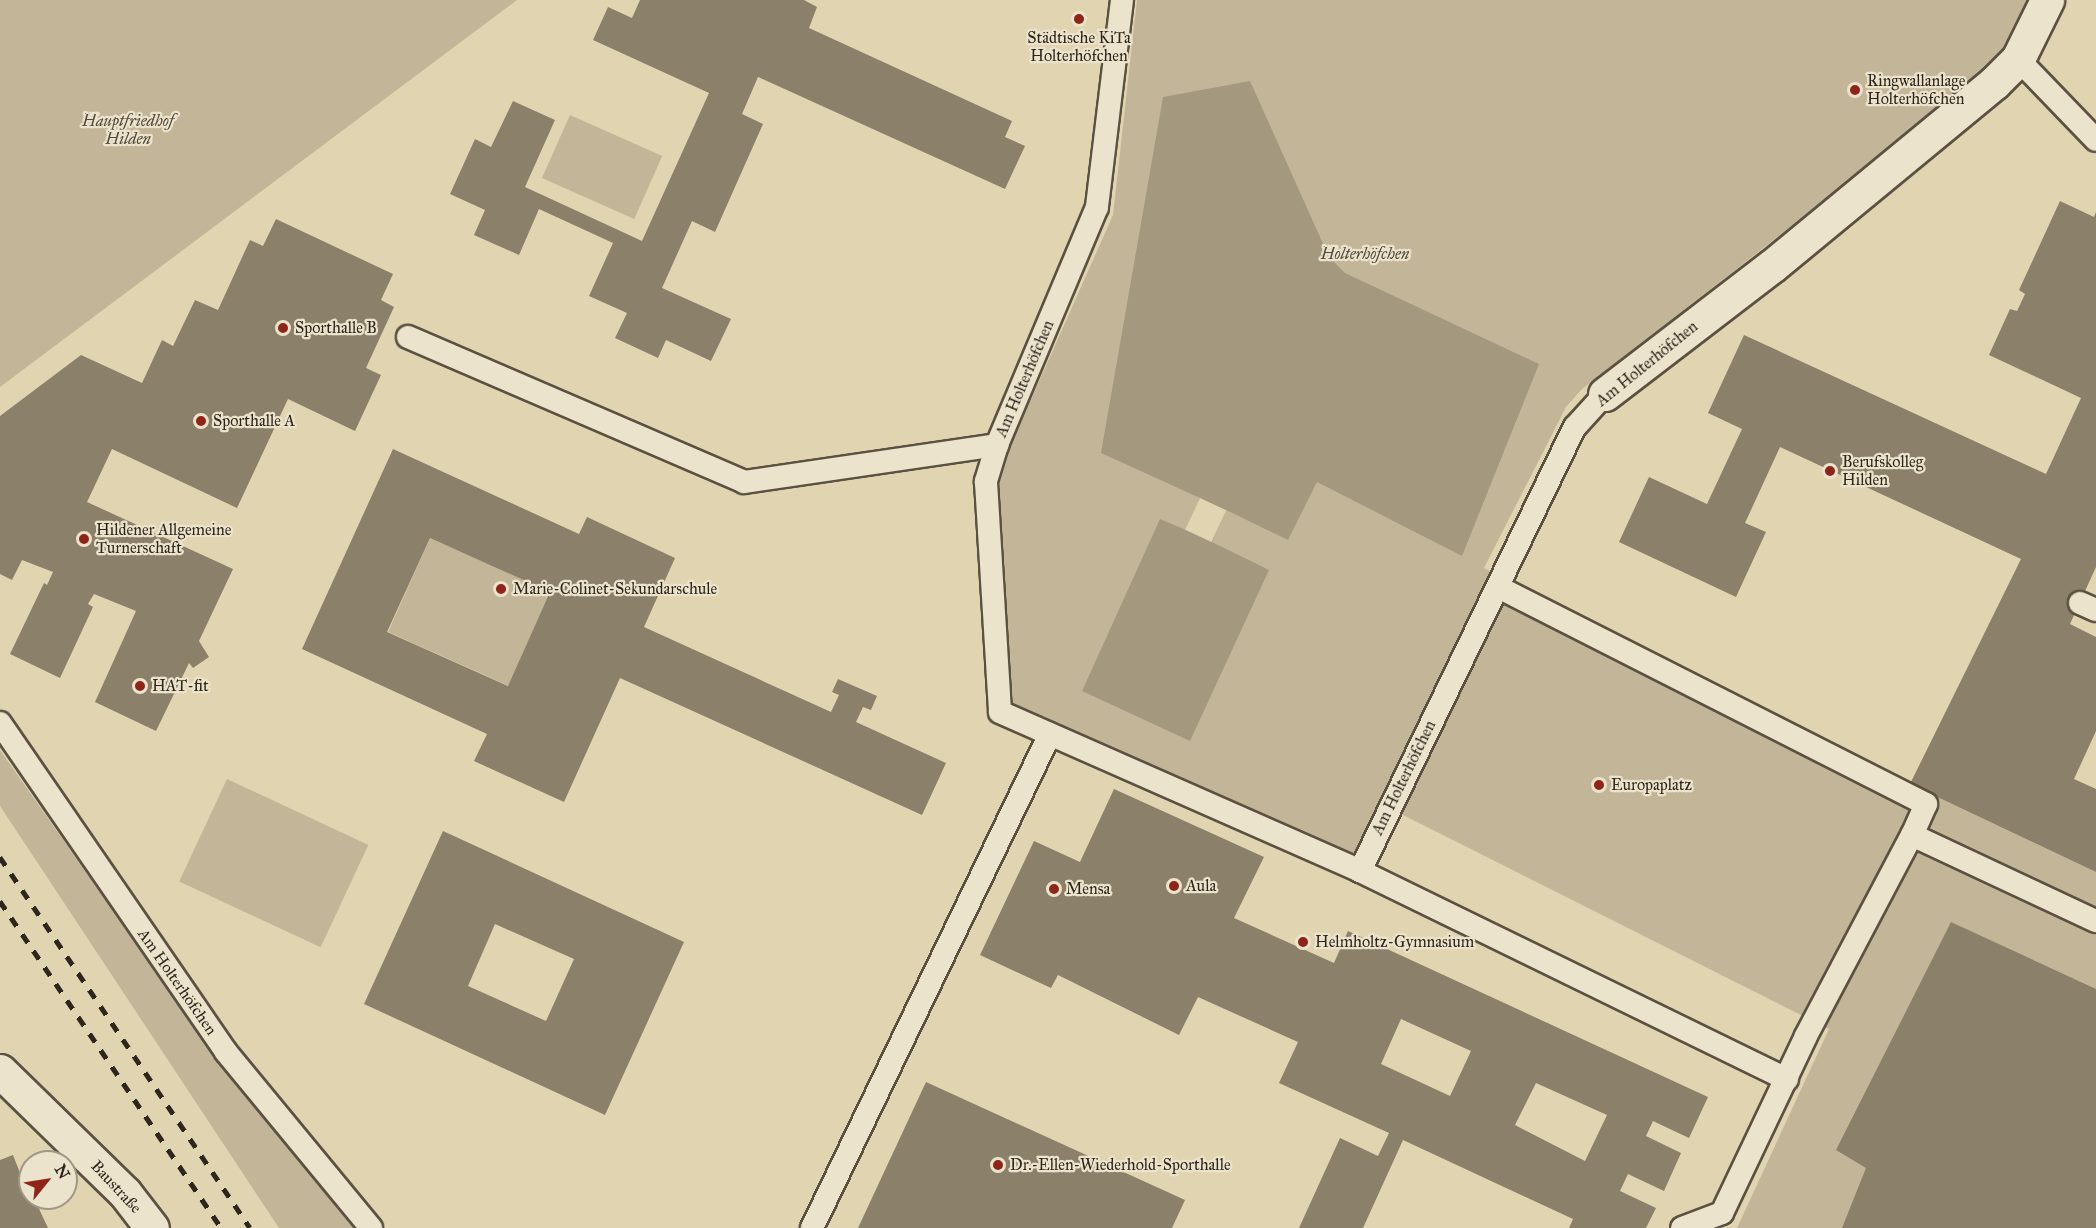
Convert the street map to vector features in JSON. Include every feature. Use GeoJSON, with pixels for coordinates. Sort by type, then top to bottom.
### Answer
{"type":"FeatureCollection","features":[{"type":"Feature","properties":{"kind":"street","name":"Am Holterhöfchen"},"geometry":{"type":"LineString","coordinates":[[1605,394],[1866,190],[1994,83],[2018,58],[2047,0]]}},
{"type":"Feature","properties":{"kind":"street","name":"Baustraße"},"geometry":{"type":"LineString","coordinates":[[0,1071],[125,1193],[152,1228]]}},
{"type":"Feature","properties":{"kind":"lane","name":"Am Holterhöfchen"},"geometry":{"type":"LineString","coordinates":[[1050,734],[1000,712],[986,482],[997,445],[1097,207],[1122,0]]}},
{"type":"Feature","properties":{"kind":"lane"},"geometry":{"type":"LineString","coordinates":[[2018,58],[2096,141]]}},
{"type":"Feature","properties":{"kind":"lane"},"geometry":{"type":"LineString","coordinates":[[408,337],[744,482],[997,445]]}},
{"type":"Feature","properties":{"kind":"lane","name":"Am Holterhöfchen"},"geometry":{"type":"LineString","coordinates":[[1360,871],[1575,427],[1605,394]]}},
{"type":"Feature","properties":{"kind":"lane"},"geometry":{"type":"LineString","coordinates":[[1498,587],[1926,804],[1722,1213],[1682,1228]]}},
{"type":"Feature","properties":{"kind":"lane","name":"Am Holterhöfchen"},"geometry":{"type":"LineString","coordinates":[[0,723],[226,1052],[371,1228]]}},
{"type":"Feature","properties":{"kind":"lane"},"geometry":{"type":"LineString","coordinates":[[813,1228],[1050,734],[1360,871],[1787,1079]]}},
{"type":"Feature","properties":{"kind":"lane"},"geometry":{"type":"LineString","coordinates":[[1911,835],[2096,921]]}},
{"type":"Feature","properties":{"kind":"green space","name":"Hauptfriedhof Hilden"},"geometry":{"type":"Polygon","coordinates":[[[0,0],[517,0],[0,387],[0,0]]]}},
{"type":"Feature","properties":{"kind":"green space","name":"Holterhöfchen"},"geometry":{"type":"Polygon","coordinates":[[[1137,0],[2033,0],[1986,75],[1582,389],[1566,407],[1484,568],[1910,784],[2096,872],[2096,1228],[1737,1228],[1829,1029],[1397,812],[1371,864],[1009,702],[997,476],[1113,215],[1137,0]]]}},
{"type":"Feature","properties":{"kind":"green space"},"geometry":{"type":"Polygon","coordinates":[[[570,115],[662,156],[634,219],[542,178],[570,115]]]}},
{"type":"Feature","properties":{"kind":"green space"},"geometry":{"type":"Polygon","coordinates":[[[430,538],[551,592],[509,686],[388,632],[430,538]]]}},
{"type":"Feature","properties":{"kind":"green space"},"geometry":{"type":"Polygon","coordinates":[[[0,750],[217,1059],[353,1228],[279,1228],[0,806],[0,750]]]}},
{"type":"Feature","properties":{"kind":"green space"},"geometry":{"type":"Polygon","coordinates":[[[227,779],[368,845],[321,947],[179,881],[227,779]]]}},
{"type":"Feature","properties":{"kind":"shaded area"},"geometry":{"type":"Polygon","coordinates":[[[1250,81],[1329,257],[1345,273],[1539,364],[1462,556],[1317,482],[1288,540],[1226,510],[1212,542],[1269,570],[1190,741],[1082,691],[1160,519],[1186,530],[1200,498],[1101,453],[1163,97],[1250,81]]]}},
{"type":"Feature","properties":{"kind":"pier"},"geometry":{"type":"Polygon","coordinates":[[[1200,498],[1226,510],[1211,542],[1185,530],[1200,498]]]}},
{"type":"Feature","properties":{"kind":"building"},"geometry":{"type":"Polygon","coordinates":[[[640,0],[804,0],[817,7],[809,28],[1012,121],[1005,137],[1025,146],[1005,189],[758,77],[742,114],[763,124],[715,232],[692,221],[662,288],[731,319],[711,361],[666,340],[658,358],[615,338],[627,313],[589,296],[613,243],[539,209],[519,255],[474,235],[485,210],[450,194],[475,139],[491,147],[513,101],[555,120],[525,187],[642,241],[709,93],[593,40],[608,7],[632,18],[640,0]]]}},
{"type":"Feature","properties":{"kind":"building","name":"Berufskolleg Hilden"},"geometry":{"type":"Polygon","coordinates":[[[2060,201],[2094,217],[2096,212],[2096,567],[2070,624],[2096,637],[2096,731],[2074,779],[2096,789],[2096,872],[1910,784],[2021,559],[1780,447],[1745,523],[1766,532],[1736,597],[1619,542],[1649,477],[1707,504],[1742,429],[1708,413],[1744,335],[2046,474],[2081,398],[1989,355],[2010,309],[2017,311],[2025,294],[2019,290],[2060,201]]]}},
{"type":"Feature","properties":{"kind":"building"},"geometry":{"type":"Polygon","coordinates":[[[276,219],[393,274],[381,300],[394,307],[366,368],[381,375],[355,431],[288,399],[237,508],[112,449],[87,502],[233,569],[199,641],[209,657],[193,668],[189,663],[156,731],[95,702],[136,611],[94,594],[88,604],[93,607],[60,678],[10,654],[44,583],[47,585],[53,572],[22,560],[12,580],[0,574],[0,416],[81,355],[142,383],[162,340],[173,346],[195,300],[218,310],[250,240],[263,246],[276,219]]]}},
{"type":"Feature","properties":{"kind":"building"},"geometry":{"type":"Polygon","coordinates":[[[393,449],[579,534],[587,517],[675,558],[644,627],[831,712],[839,695],[832,692],[838,679],[877,696],[871,710],[863,707],[856,722],[946,763],[922,815],[620,678],[564,802],[474,761],[487,734],[302,649],[393,449]],[[430,538],[387,632],[508,686],[550,592],[430,538]]]}},
{"type":"Feature","properties":{"kind":"building"},"geometry":{"type":"Polygon","coordinates":[[[1114,789],[1264,857],[1234,918],[1334,963],[1348,931],[1708,1097],[1689,1138],[1653,1121],[1646,1136],[1681,1153],[1664,1191],[1628,1174],[1620,1191],[1656,1208],[1646,1228],[1569,1228],[1573,1219],[1403,1140],[1363,1228],[1299,1228],[1340,1138],[1378,1156],[1389,1133],[1279,1083],[1298,1042],[1198,997],[1179,1035],[1058,975],[1051,988],[980,955],[1034,841],[1080,862],[1114,789]],[[1401,1019],[1381,1064],[1450,1096],[1471,1051],[1401,1019]],[[1536,1083],[1515,1125],[1585,1161],[1607,1115],[1536,1083]]]}},
{"type":"Feature","properties":{"kind":"building"},"geometry":{"type":"Polygon","coordinates":[[[443,831],[684,942],[605,1115],[364,1004],[443,831]],[[495,924],[468,986],[546,1021],[574,959],[495,924]]]}},
{"type":"Feature","properties":{"kind":"building"},"geometry":{"type":"Polygon","coordinates":[[[1951,922],[2096,989],[2096,1228],[1842,1228],[1866,1168],[1836,1150],[1951,922]]]}},
{"type":"Feature","properties":{"kind":"building","name":"Dr.-Ellen-Wiederhold-Sporthalle"},"geometry":{"type":"Polygon","coordinates":[[[926,1082],[1185,1200],[1172,1228],[858,1228],[926,1082]]]}},
{"type":"Feature","properties":{"kind":"building"},"geometry":{"type":"Polygon","coordinates":[[[13,1155],[18,1168],[18,1210],[40,1210],[48,1228],[0,1228],[0,1160],[13,1155]]]}},
{"type":"Feature","properties":{"kind":"railway"},"geometry":{"type":"LineString","coordinates":[[0,857],[250,1228]]}},
{"type":"Feature","properties":{"kind":"railway"},"geometry":{"type":"LineString","coordinates":[[0,901],[221,1228]]}},
{"type":"Feature","properties":{"kind":"place","name":"Städtische KiTa Holterhöfchen"},"geometry":{"type":"Point","coordinates":[1079,19]}},
{"type":"Feature","properties":{"kind":"place","name":"Ringwallanlage Holterhöfchen"},"geometry":{"type":"Point","coordinates":[1855,90]}},
{"type":"Feature","properties":{"kind":"place","name":"Sporthalle B"},"geometry":{"type":"Point","coordinates":[283,328]}},
{"type":"Feature","properties":{"kind":"place","name":"Sporthalle A"},"geometry":{"type":"Point","coordinates":[201,421]}},
{"type":"Feature","properties":{"kind":"place","name":"Berufskolleg Hilden"},"geometry":{"type":"Point","coordinates":[1830,471]}},
{"type":"Feature","properties":{"kind":"place","name":"Hildener Allgemeine Turnerschaft"},"geometry":{"type":"Point","coordinates":[84,539]}},
{"type":"Feature","properties":{"kind":"place","name":"Marie-Colinet-Sekundarschule"},"geometry":{"type":"Point","coordinates":[501,589]}},
{"type":"Feature","properties":{"kind":"place","name":"HAT-fit"},"geometry":{"type":"Point","coordinates":[140,686]}},
{"type":"Feature","properties":{"kind":"place","name":"Europaplatz"},"geometry":{"type":"Point","coordinates":[1599,785]}},
{"type":"Feature","properties":{"kind":"place","name":"Aula"},"geometry":{"type":"Point","coordinates":[1174,886]}},
{"type":"Feature","properties":{"kind":"place","name":"Mensa"},"geometry":{"type":"Point","coordinates":[1054,889]}},
{"type":"Feature","properties":{"kind":"place","name":"Helmholtz-Gymnasium"},"geometry":{"type":"Point","coordinates":[1303,942]}},
{"type":"Feature","properties":{"kind":"place","name":"Dr.-Ellen-Wiederhold-Sporthalle"},"geometry":{"type":"Point","coordinates":[998,1165]}}]}
